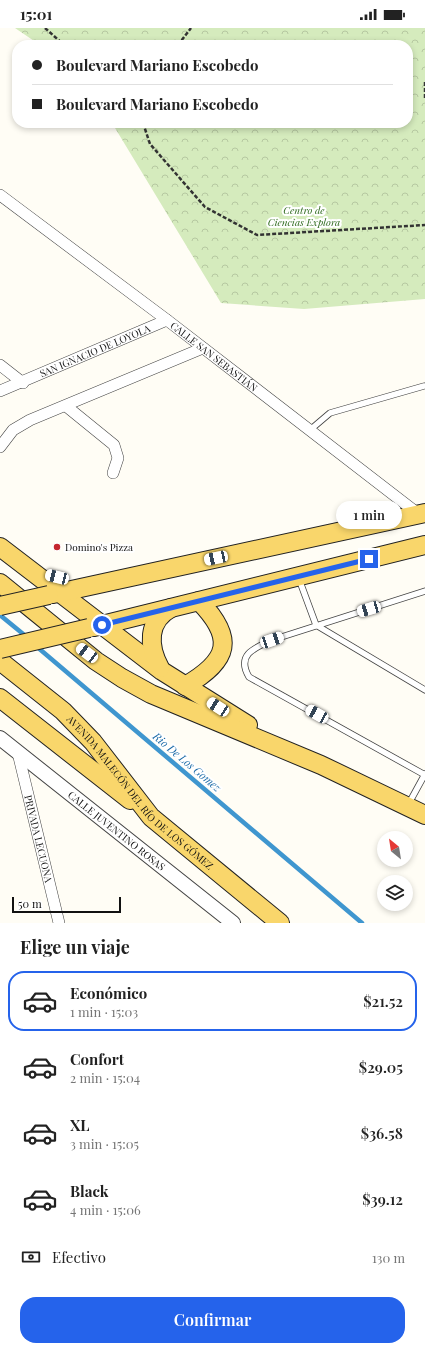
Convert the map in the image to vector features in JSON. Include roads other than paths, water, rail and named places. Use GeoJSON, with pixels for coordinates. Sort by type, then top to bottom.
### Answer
{"type":"FeatureCollection","features":[{"type":"Feature","properties":{"kind":"main road"},"geometry":{"type":"LineString","coordinates":[[0,606],[108,581],[423,516]]}},
{"type":"Feature","properties":{"kind":"main road"},"geometry":{"type":"LineString","coordinates":[[0,649],[425,545]]}},
{"type":"Feature","properties":{"kind":"main road"},"geometry":{"type":"LineString","coordinates":[[0,547],[32,570],[54,593],[96,626],[162,671],[229,714],[321,765]]}},
{"type":"Feature","properties":{"kind":"main road"},"geometry":{"type":"LineString","coordinates":[[32,570],[69,579],[108,581]]}},
{"type":"Feature","properties":{"kind":"main road"},"geometry":{"type":"LineString","coordinates":[[0,584],[68,639],[122,678],[151,694],[321,765],[425,815]]}},
{"type":"Feature","properties":{"kind":"main road"},"geometry":{"type":"LineString","coordinates":[[185,686],[210,668],[217,660],[223,644],[223,637],[218,624],[199,601]]}},
{"type":"Feature","properties":{"kind":"main road"},"geometry":{"type":"LineString","coordinates":[[162,671],[152,649],[151,634],[153,627],[161,615],[175,606]]}},
{"type":"Feature","properties":{"kind":"main road","name":"AVENIDA MALECÓN DEL RÍO DE LOS GÓMEZ"},"geometry":{"type":"LineString","coordinates":[[0,661],[63,711],[93,742],[151,817],[280,923]]}},
{"type":"Feature","properties":{"kind":"main road"},"geometry":{"type":"LineString","coordinates":[[0,698],[151,817]]}},
{"type":"Feature","properties":{"kind":"street","name":"CALLE SAN SEBASTIÁN"},"geometry":{"type":"LineString","coordinates":[[0,195],[167,320],[310,431],[423,516]]}},
{"type":"Feature","properties":{"kind":"street","name":"SAN IGNACIO DE LOYOLA"},"geometry":{"type":"LineString","coordinates":[[0,390],[167,320]]}},
{"type":"Feature","properties":{"kind":"street"},"geometry":{"type":"LineString","coordinates":[[0,447],[6,438],[21,424],[203,348]]}},
{"type":"Feature","properties":{"kind":"street"},"geometry":{"type":"LineString","coordinates":[[0,366],[22,382]]}},
{"type":"Feature","properties":{"kind":"street"},"geometry":{"type":"LineString","coordinates":[[66,406],[114,445],[118,458],[112,473]]}},
{"type":"Feature","properties":{"kind":"street","name":"CALLE JUVENTINO ROSAS"},"geometry":{"type":"LineString","coordinates":[[0,738],[233,923]]}},
{"type":"Feature","properties":{"kind":"street","name":"PRIVADA LECUONA"},"geometry":{"type":"LineString","coordinates":[[18,753],[59,923]]}},
{"type":"Feature","properties":{"kind":"lane"},"geometry":{"type":"LineString","coordinates":[[310,431],[330,413],[424,386]]}},
{"type":"Feature","properties":{"kind":"lane"},"geometry":{"type":"LineString","coordinates":[[298,576],[316,625],[425,690]]}},
{"type":"Feature","properties":{"kind":"lane"},"geometry":{"type":"LineString","coordinates":[[407,806],[425,774],[249,677],[244,669],[244,661],[248,653],[256,647],[272,640],[425,591]]}},
{"type":"Feature","properties":{"kind":"waterway","name":"Rio De Los Gomez"},"geometry":{"type":"LineString","coordinates":[[0,615],[28,638]]}},
{"type":"Feature","properties":{"kind":"waterway","name":"Rio De Los Gomez"},"geometry":{"type":"LineString","coordinates":[[36,646],[362,923]]}},
{"type":"Feature","properties":{"kind":"place","name":"Domino's Pizza"},"geometry":{"type":"Point","coordinates":[57,547]}},
{"type":"Feature","properties":{"kind":"park label","name":"Centro de Ciencias Explora"},"geometry":{"type":"Point","coordinates":[304,216]}}]}
